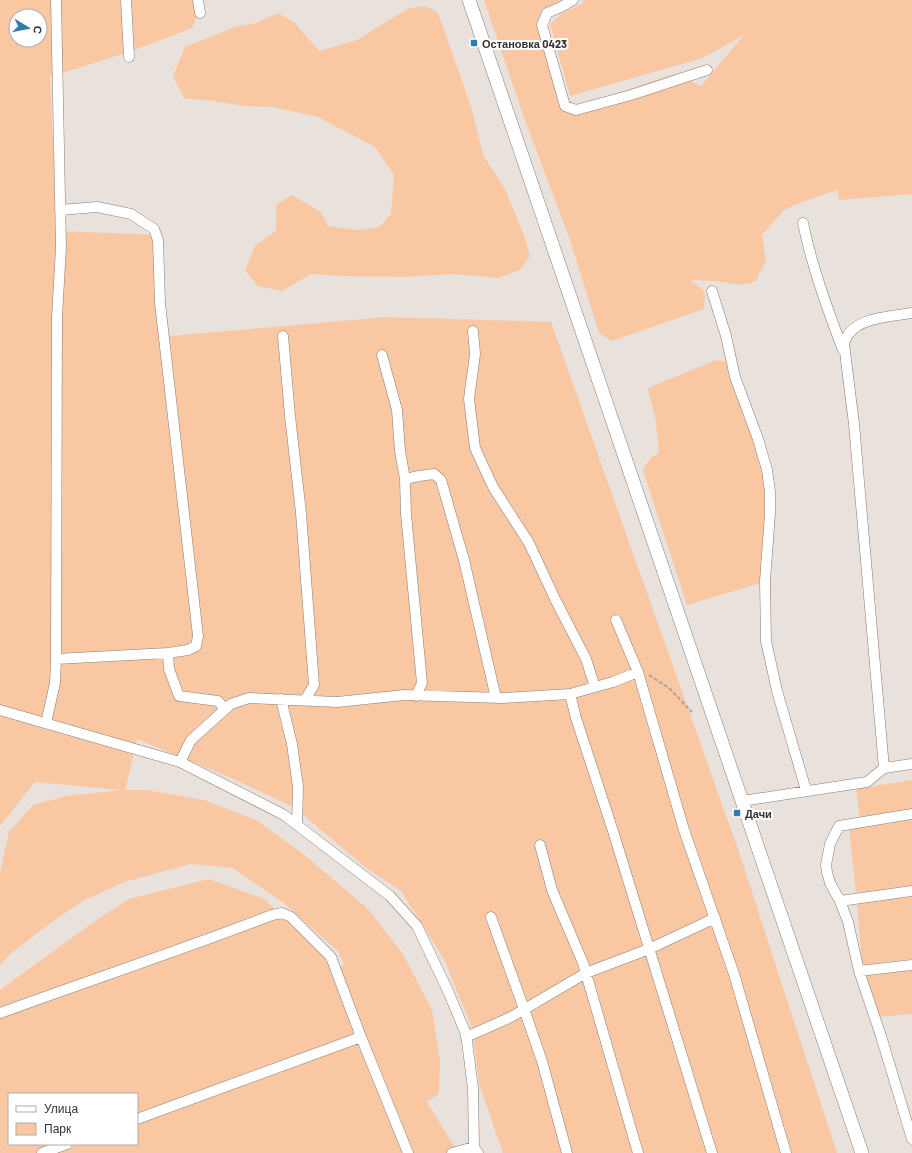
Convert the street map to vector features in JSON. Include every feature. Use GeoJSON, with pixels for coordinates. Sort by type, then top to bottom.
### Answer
{"type":"FeatureCollection","features":[{"type":"Feature","properties":{"kind":"main road"},"geometry":{"type":"LineString","coordinates":[[469,0],[862,1153]]}},
{"type":"Feature","properties":{"kind":"lane"},"geometry":{"type":"LineString","coordinates":[[46,723],[55,683],[56,659],[57,317],[61,247],[56,0]]}},
{"type":"Feature","properties":{"kind":"lane"},"geometry":{"type":"LineString","coordinates":[[126,0],[129,57]]}},
{"type":"Feature","properties":{"kind":"lane"},"geometry":{"type":"LineString","coordinates":[[198,0],[200,13]]}},
{"type":"Feature","properties":{"kind":"lane"},"geometry":{"type":"LineString","coordinates":[[573,0],[547,13],[542,24],[565,106],[576,110],[632,95],[707,70]]}},
{"type":"Feature","properties":{"kind":"lane"},"geometry":{"type":"LineString","coordinates":[[56,659],[188,650],[196,646],[198,636],[160,303],[158,240],[154,228],[131,214],[97,207],[60,210]]}},
{"type":"Feature","properties":{"kind":"lane"},"geometry":{"type":"LineString","coordinates":[[802,223],[808,252],[847,360]]}},
{"type":"Feature","properties":{"kind":"lane"},"geometry":{"type":"LineString","coordinates":[[712,291],[726,336],[735,377],[758,439],[767,470],[770,492],[770,513],[765,581],[766,641],[777,691],[806,790]]}},
{"type":"Feature","properties":{"kind":"lane"},"geometry":{"type":"LineString","coordinates":[[884,768],[854,424],[844,344],[846,337],[854,329],[864,323],[874,319],[912,313]]}},
{"type":"Feature","properties":{"kind":"lane"},"geometry":{"type":"LineString","coordinates":[[473,331],[475,354],[469,399],[475,448],[493,487],[529,543],[586,660],[595,687]]}},
{"type":"Feature","properties":{"kind":"lane"},"geometry":{"type":"LineString","coordinates":[[283,336],[301,513],[314,685],[305,700]]}},
{"type":"Feature","properties":{"kind":"lane"},"geometry":{"type":"LineString","coordinates":[[382,355],[396,410],[400,452],[405,479],[408,537],[422,683],[416,696]]}},
{"type":"Feature","properties":{"kind":"lane"},"geometry":{"type":"LineString","coordinates":[[405,479],[434,474],[441,480],[464,560],[496,698]]}},
{"type":"Feature","properties":{"kind":"lane"},"geometry":{"type":"LineString","coordinates":[[616,620],[638,672],[684,830],[734,974],[786,1153]]}},
{"type":"Feature","properties":{"kind":"lane"},"geometry":{"type":"LineString","coordinates":[[168,652],[169,669],[179,696],[218,701],[225,709]]}},
{"type":"Feature","properties":{"kind":"lane"},"geometry":{"type":"LineString","coordinates":[[180,762],[190,740],[231,704],[249,698],[337,702],[404,695],[496,698],[570,694],[613,682],[638,672]]}},
{"type":"Feature","properties":{"kind":"lane"},"geometry":{"type":"LineString","coordinates":[[570,694],[576,718],[613,831],[712,1153]]}},
{"type":"Feature","properties":{"kind":"lane"},"geometry":{"type":"LineString","coordinates":[[281,699],[292,744],[298,787],[297,825]]}},
{"type":"Feature","properties":{"kind":"lane"},"geometry":{"type":"LineString","coordinates":[[0,719],[5,711],[180,762],[284,815],[390,896],[417,926],[448,991],[466,1037],[473,1088],[476,1150],[452,1153]]}},
{"type":"Feature","properties":{"kind":"lane"},"geometry":{"type":"LineString","coordinates":[[742,801],[806,790],[868,782],[884,768],[912,764]]}},
{"type":"Feature","properties":{"kind":"lane"},"geometry":{"type":"LineString","coordinates":[[912,814],[839,826],[830,844],[826,865],[830,883],[840,901],[848,922],[859,971],[881,1036],[912,1139]]}},
{"type":"Feature","properties":{"kind":"lane"},"geometry":{"type":"LineString","coordinates":[[540,844],[552,890],[583,963],[638,1153]]}},
{"type":"Feature","properties":{"kind":"lane"},"geometry":{"type":"LineString","coordinates":[[840,901],[912,891]]}},
{"type":"Feature","properties":{"kind":"lane"},"geometry":{"type":"LineString","coordinates":[[0,1013],[282,913],[291,917],[330,957],[408,1153]]}},
{"type":"Feature","properties":{"kind":"lane"},"geometry":{"type":"LineString","coordinates":[[491,917],[542,1061],[567,1153]]}},
{"type":"Feature","properties":{"kind":"lane"},"geometry":{"type":"LineString","coordinates":[[466,1037],[511,1016],[586,974],[649,949],[715,918]]}},
{"type":"Feature","properties":{"kind":"lane"},"geometry":{"type":"LineString","coordinates":[[859,971],[912,965]]}},
{"type":"Feature","properties":{"kind":"lane"},"geometry":{"type":"LineString","coordinates":[[138,1119],[361,1037]]}},
{"type":"Feature","properties":{"kind":"lane"},"geometry":{"type":"LineString","coordinates":[[42,1153],[64,1145]]}},
{"type":"Feature","properties":{"kind":"path"},"geometry":{"type":"LineString","coordinates":[[638,672],[649,676],[669,688],[692,712]]}},
{"type":"Feature","properties":{"kind":"green space"},"geometry":{"type":"Polygon","coordinates":[[[0,0],[196,0],[197,16],[192,28],[132,51],[50,77],[57,231],[155,235],[170,336],[387,317],[551,322],[739,852],[837,1153],[503,1153],[479,1083],[472,1028],[444,959],[401,891],[365,867],[294,807],[229,777],[137,739],[125,790],[147,790],[204,800],[256,820],[302,853],[368,909],[403,954],[432,1010],[440,1061],[439,1093],[427,1102],[458,1153],[0,1153],[0,990],[95,921],[129,899],[209,879],[264,899],[340,967],[344,964],[338,951],[285,904],[233,868],[191,864],[124,882],[83,901],[52,922],[10,954],[0,965],[0,873],[9,832],[33,805],[67,796],[122,790],[35,782],[0,826],[0,0]]]}},
{"type":"Feature","properties":{"kind":"green space"},"geometry":{"type":"Polygon","coordinates":[[[484,0],[562,0],[543,9],[537,22],[562,109],[577,107],[674,74],[701,86],[744,35],[703,58],[570,96],[550,24],[561,14],[583,3],[583,0],[912,0],[912,194],[839,200],[837,190],[784,210],[762,235],[766,261],[755,282],[739,285],[716,281],[691,280],[705,292],[704,309],[612,341],[599,333],[569,237],[523,115],[484,0]]]}},
{"type":"Feature","properties":{"kind":"green space"},"geometry":{"type":"Polygon","coordinates":[[[426,6],[438,13],[470,103],[483,155],[505,189],[524,235],[530,256],[520,270],[498,278],[455,274],[402,277],[311,274],[282,291],[258,286],[245,270],[255,246],[276,231],[276,205],[292,195],[321,212],[328,226],[356,230],[380,227],[391,214],[394,175],[375,147],[318,117],[273,107],[243,106],[184,98],[173,76],[185,47],[235,27],[256,23],[278,13],[295,23],[319,51],[357,40],[409,8],[426,6]]]}},
{"type":"Feature","properties":{"kind":"green space"},"geometry":{"type":"Polygon","coordinates":[[[716,360],[727,362],[764,470],[767,508],[761,583],[687,605],[643,470],[650,459],[659,452],[656,422],[648,388],[716,360]]]}},
{"type":"Feature","properties":{"kind":"green space"},"geometry":{"type":"Polygon","coordinates":[[[912,780],[912,811],[860,819],[856,789],[912,780]]]}},
{"type":"Feature","properties":{"kind":"green space"},"geometry":{"type":"Polygon","coordinates":[[[912,818],[912,886],[856,893],[849,827],[912,818]]]}},
{"type":"Feature","properties":{"kind":"green space"},"geometry":{"type":"Polygon","coordinates":[[[912,895],[912,959],[862,965],[857,902],[912,895]]]}},
{"type":"Feature","properties":{"kind":"green space"},"geometry":{"type":"Polygon","coordinates":[[[912,970],[912,1014],[878,1017],[866,976],[912,970]]]}},
{"type":"Feature","properties":{"kind":"place","name":"Остановка 0423"},"geometry":{"type":"Point","coordinates":[474,43]}},
{"type":"Feature","properties":{"kind":"place","name":"Дачи"},"geometry":{"type":"Point","coordinates":[737,813]}}]}
